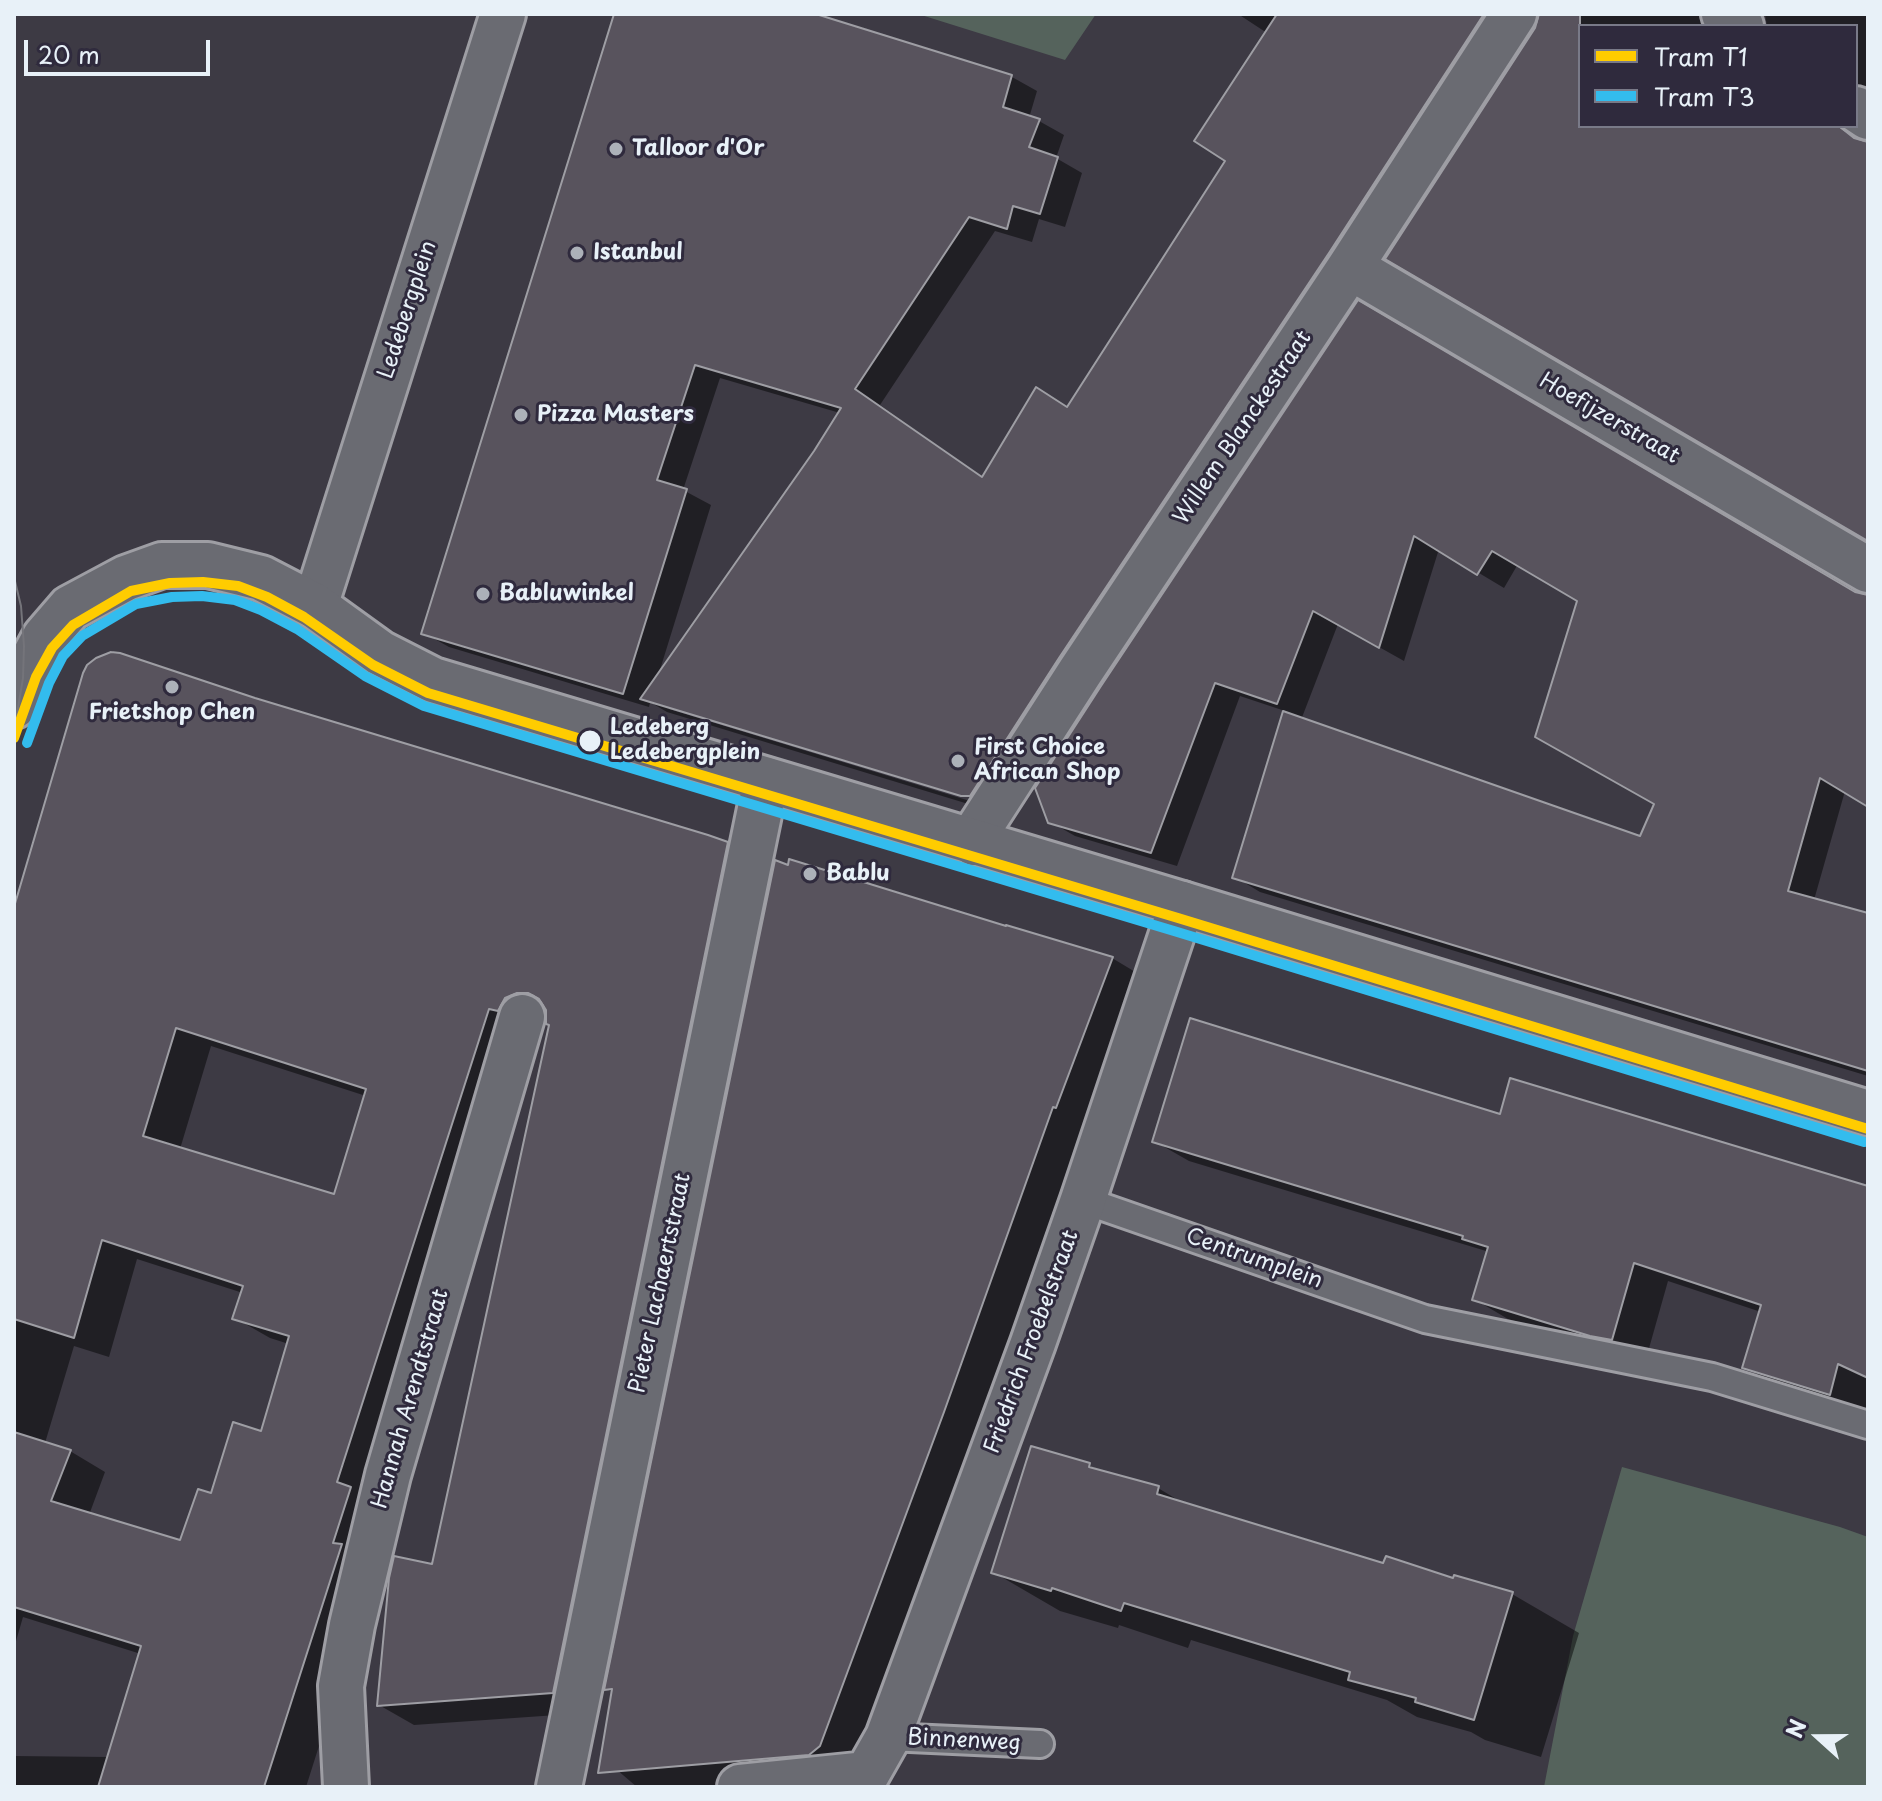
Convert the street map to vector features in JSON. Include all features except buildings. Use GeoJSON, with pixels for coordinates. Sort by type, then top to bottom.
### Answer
{"type":"FeatureCollection","features":[{"type":"Feature","properties":{"kind":"street","name":"Ledebergplein"},"geometry":{"type":"LineString","coordinates":[[315,606],[503,14]]}},
{"type":"Feature","properties":{"kind":"street","name":"Willem Blanckestraat"},"geometry":{"type":"LineString","coordinates":[[974,843],[978,830],[1080,672],[1514,14]]}},
{"type":"Feature","properties":{"kind":"street","name":"Hoefijzerstraat"},"geometry":{"type":"LineString","coordinates":[[1350,267],[1868,570]]}},
{"type":"Feature","properties":{"kind":"street"},"geometry":{"type":"LineString","coordinates":[[19,692],[45,637],[70,608],[126,578],[162,565],[208,565],[261,578],[315,606],[380,653],[433,680],[1868,1113]]}},
{"type":"Feature","properties":{"kind":"street","name":"Pieter Lachaertstraat"},"geometry":{"type":"LineString","coordinates":[[559,1787],[766,780]]}},
{"type":"Feature","properties":{"kind":"street","name":"Friedrich Froebelstraat"},"geometry":{"type":"LineString","coordinates":[[878,1756],[1033,1343],[1182,904]]}},
{"type":"Feature","properties":{"kind":"street","name":"Hannah Arendtstraat"},"geometry":{"type":"LineString","coordinates":[[346,1787],[341,1686],[352,1625],[388,1475],[522,1017]]}},
{"type":"Feature","properties":{"kind":"street","name":"Binnenweg"},"geometry":{"type":"LineString","coordinates":[[740,1787],[878,1756]]}},
{"type":"Feature","properties":{"kind":"lane","name":"Centrumplein"},"geometry":{"type":"LineString","coordinates":[[1083,1200],[1425,1319],[1712,1377],[1868,1425]]}},
{"type":"Feature","properties":{"kind":"lane","name":"Binnenweg"},"geometry":{"type":"LineString","coordinates":[[878,1756],[1040,1744]]}},
{"type":"Feature","properties":{"kind":"shaded area"},"geometry":{"type":"Polygon","coordinates":[[[918,14],[1096,14],[1065,60],[918,14]]]}},
{"type":"Feature","properties":{"kind":"shaded area"},"geometry":{"type":"Polygon","coordinates":[[[1622,1467],[1868,1537],[1868,1787],[1544,1787],[1573,1636],[1622,1467]]]}},
{"type":"Feature","properties":{"kind":"tram line"},"geometry":{"type":"LineString","coordinates":[[14,577],[21,606],[24,646],[23,678],[14,732]]}},
{"type":"Feature","properties":{"kind":"tram line","name":"T1"},"geometry":{"type":"LineString","coordinates":[[14,738],[36,677],[52,648],[73,625],[131,591],[170,583],[203,582],[238,586],[304,617],[373,665],[428,693],[1868,1129]]}},
{"type":"Feature","properties":{"kind":"tram line","name":"T3"},"geometry":{"type":"LineString","coordinates":[[27,743],[49,683],[63,656],[82,636],[136,604],[172,597],[202,596],[235,600],[297,629],[365,676],[424,706],[1864,1142]]}},
{"type":"Feature","properties":{"kind":"place","name":"Talloor d'Or"},"geometry":{"type":"Point","coordinates":[616,149]}},
{"type":"Feature","properties":{"kind":"place","name":"Istanbul"},"geometry":{"type":"Point","coordinates":[577,253]}},
{"type":"Feature","properties":{"kind":"place","name":"Pizza Masters"},"geometry":{"type":"Point","coordinates":[521,415]}},
{"type":"Feature","properties":{"kind":"place","name":"Babluwinkel"},"geometry":{"type":"Point","coordinates":[483,594]}},
{"type":"Feature","properties":{"kind":"place","name":"Frietshop Chen"},"geometry":{"type":"Point","coordinates":[172,687]}},
{"type":"Feature","properties":{"kind":"place","name":"Ledeberg Ledebergplein"},"geometry":{"type":"Point","coordinates":[590,741]}},
{"type":"Feature","properties":{"kind":"place","name":"First Choice African Shop"},"geometry":{"type":"Point","coordinates":[958,761]}},
{"type":"Feature","properties":{"kind":"place","name":"Bablu"},"geometry":{"type":"Point","coordinates":[810,874]}}]}
